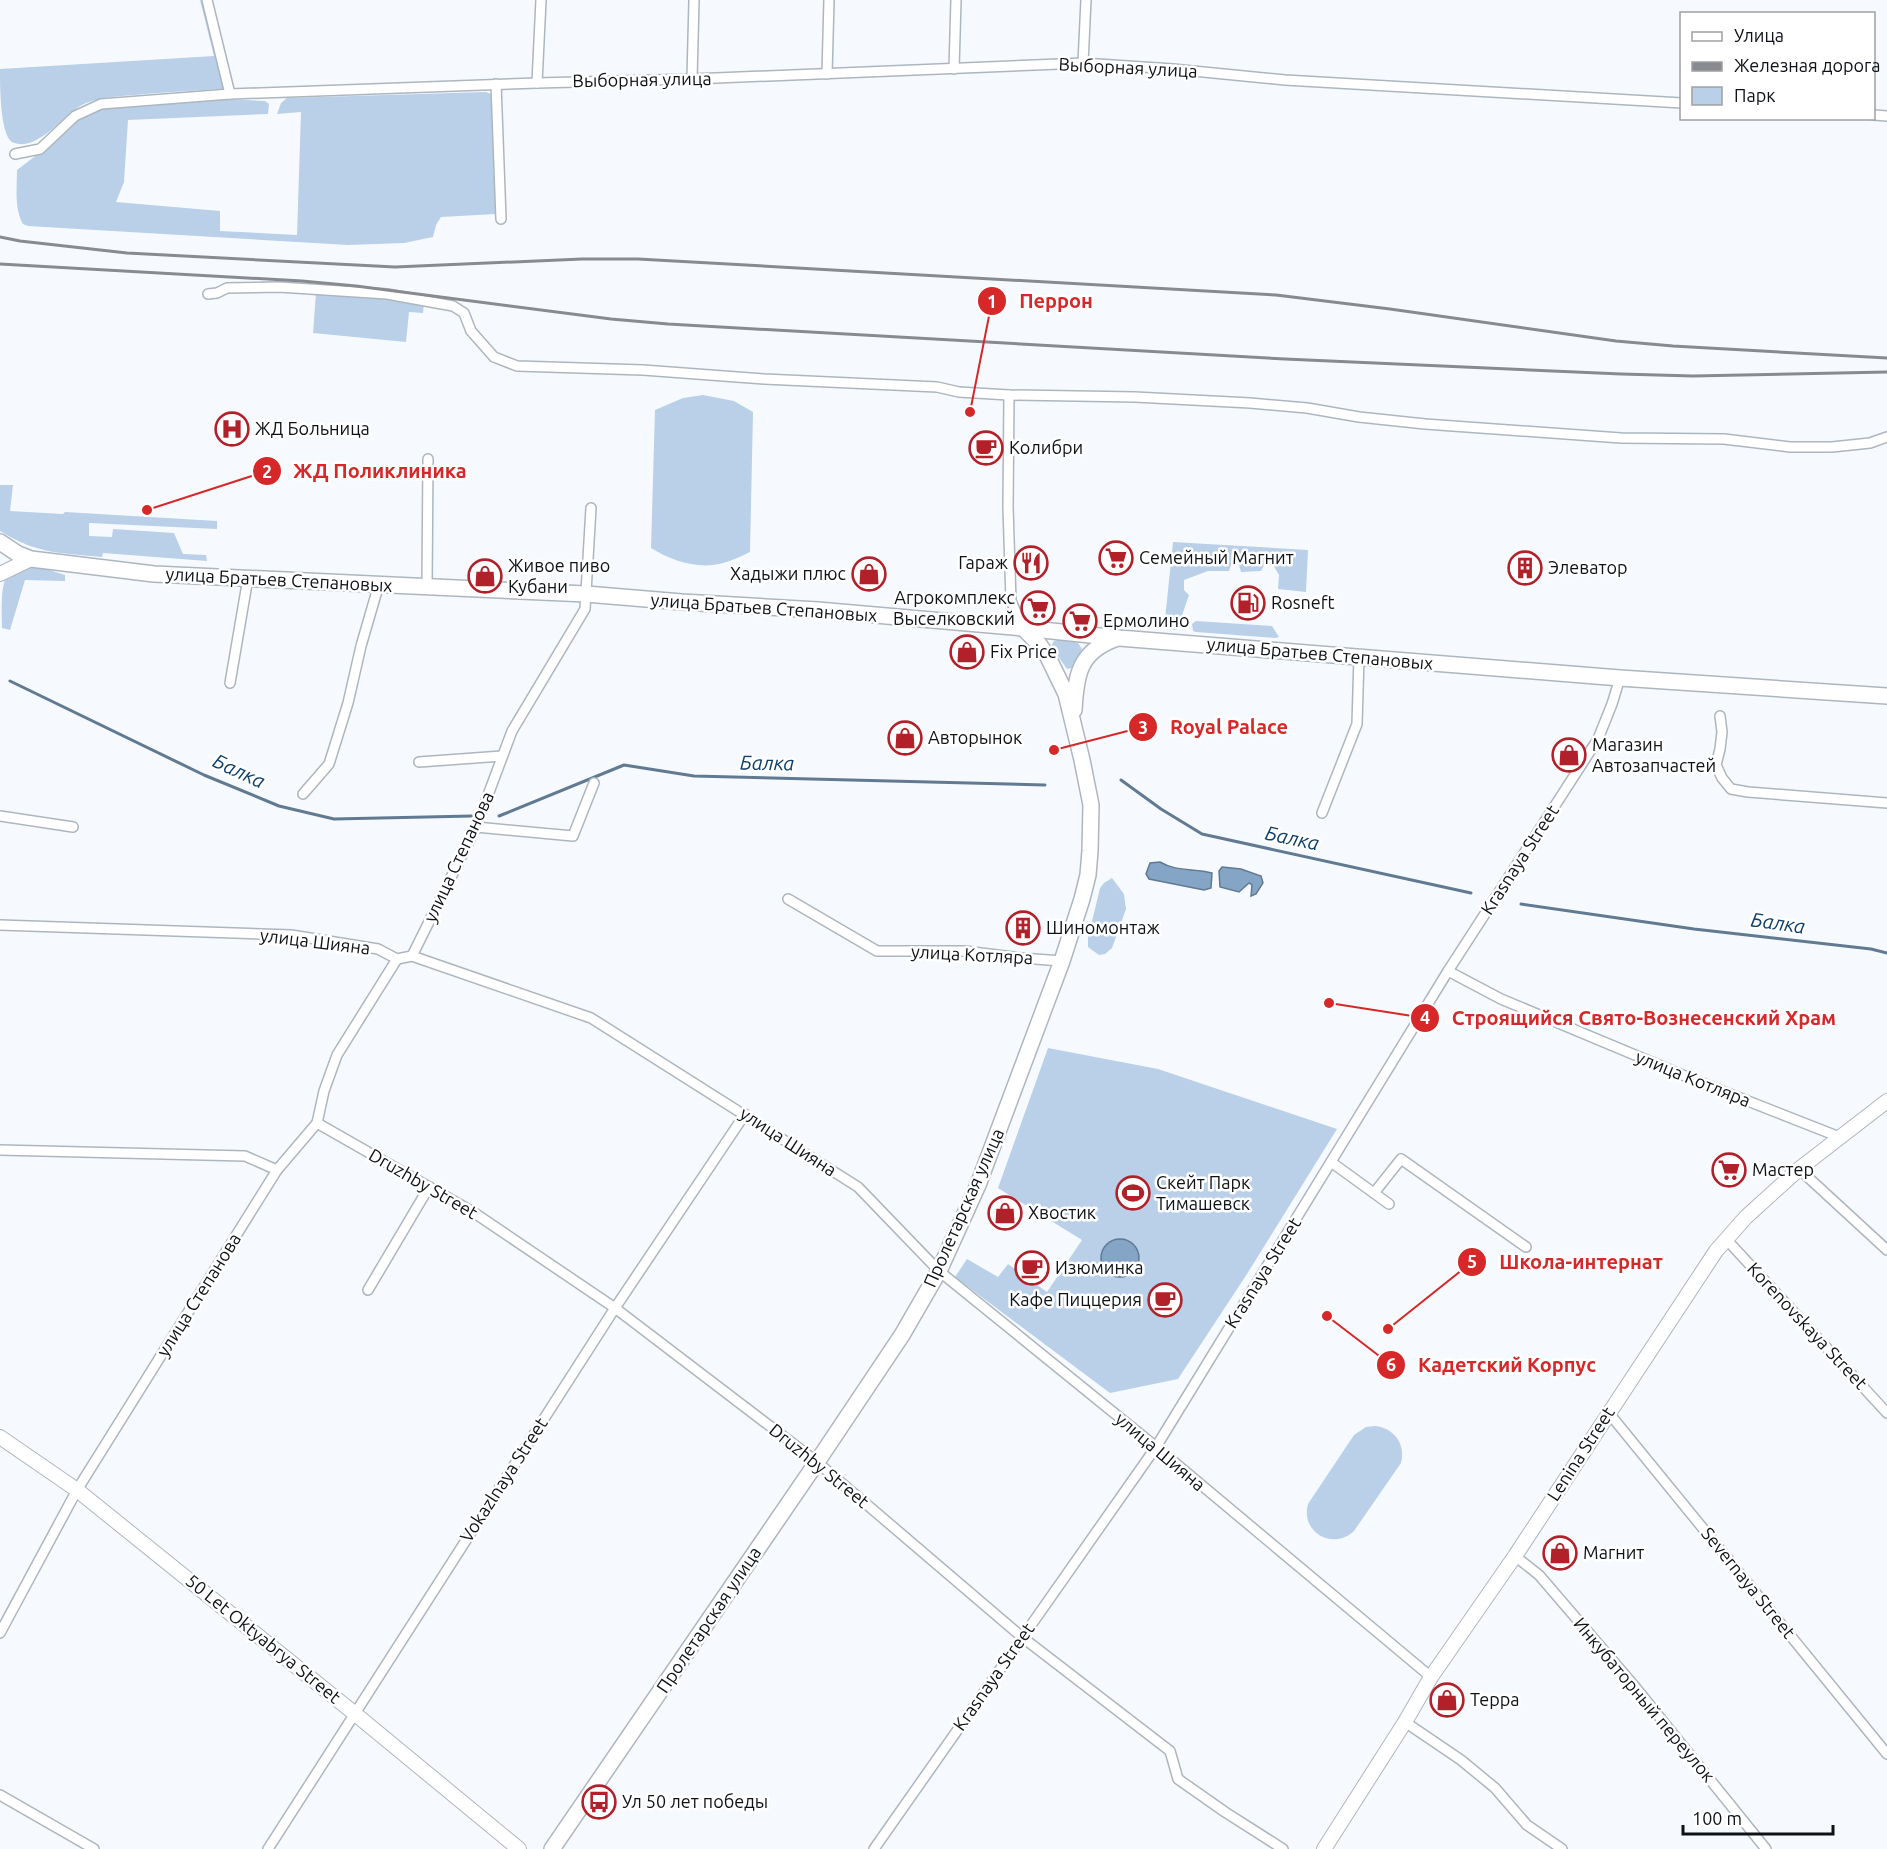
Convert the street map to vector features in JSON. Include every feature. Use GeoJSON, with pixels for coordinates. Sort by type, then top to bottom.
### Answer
{"type":"FeatureCollection","features":[{"type":"Feature","properties":{"kind":"main road","name":"улица Братьев Степановых"},"geometry":{"type":"LineString","coordinates":[[1,548],[31,559],[154,573],[586,594],[818,610],[1119,638],[1620,678],[1887,696]]}},
{"type":"Feature","properties":{"kind":"main road"},"geometry":{"type":"LineString","coordinates":[[0,574],[31,559]]}},
{"type":"Feature","properties":{"kind":"main road","name":"Пролетарская улица"},"geometry":{"type":"LineString","coordinates":[[552,1849],[902,1335],[939,1271],[978,1185],[1062,961],[1088,875],[1091,842],[1091,805],[1066,694],[1039,644],[1023,628]]}},
{"type":"Feature","properties":{"kind":"main road"},"geometry":{"type":"LineString","coordinates":[[1073,722],[1076,683],[1082,663],[1100,645],[1119,638]]}},
{"type":"Feature","properties":{"kind":"main road","name":"Lenina Street"},"geometry":{"type":"LineString","coordinates":[[1324,1849],[1406,1722],[1431,1677],[1515,1556],[1716,1251],[1746,1217],[1799,1169],[1887,1101]]}},
{"type":"Feature","properties":{"kind":"main road","name":"50 Let Oktyabrya Street"},"geometry":{"type":"LineString","coordinates":[[0,1437],[77,1490],[519,1849]]}},
{"type":"Feature","properties":{"kind":"street"},"geometry":{"type":"LineString","coordinates":[[207,0],[230,94]]}},
{"type":"Feature","properties":{"kind":"street"},"geometry":{"type":"LineString","coordinates":[[537,83],[541,0]]}},
{"type":"Feature","properties":{"kind":"street"},"geometry":{"type":"LineString","coordinates":[[692,79],[694,0]]}},
{"type":"Feature","properties":{"kind":"street"},"geometry":{"type":"LineString","coordinates":[[827,74],[829,0]]}},
{"type":"Feature","properties":{"kind":"street"},"geometry":{"type":"LineString","coordinates":[[954,69],[956,0]]}},
{"type":"Feature","properties":{"kind":"street"},"geometry":{"type":"LineString","coordinates":[[1083,63],[1086,0]]}},
{"type":"Feature","properties":{"kind":"street","name":"Выборная улица"},"geometry":{"type":"LineString","coordinates":[[15,154],[40,149],[75,116],[101,104],[230,94],[1083,63],[1285,80],[1680,104]]}},
{"type":"Feature","properties":{"kind":"street"},"geometry":{"type":"LineString","coordinates":[[496,84],[501,219]]}},
{"type":"Feature","properties":{"kind":"street"},"geometry":{"type":"LineString","coordinates":[[208,294],[225,289],[279,287],[387,294],[453,306],[464,313],[471,331],[494,357],[517,366],[643,370],[764,380],[937,387],[959,392],[1009,395],[1135,397],[1250,403],[1307,408],[1359,417],[1425,424],[1621,438],[1724,439],[1790,447],[1832,447],[1870,443],[1887,437]]}},
{"type":"Feature","properties":{"kind":"street"},"geometry":{"type":"LineString","coordinates":[[1009,395],[1008,507],[1011,601],[1023,628]]}},
{"type":"Feature","properties":{"kind":"street"},"geometry":{"type":"LineString","coordinates":[[427,587],[428,459]]}},
{"type":"Feature","properties":{"kind":"street","name":"улица Степанова"},"geometry":{"type":"LineString","coordinates":[[412,956],[476,827],[512,731],[585,609],[591,508]]}},
{"type":"Feature","properties":{"kind":"street"},"geometry":{"type":"LineString","coordinates":[[230,683],[248,578]]}},
{"type":"Feature","properties":{"kind":"street"},"geometry":{"type":"LineString","coordinates":[[303,794],[329,764],[348,703],[361,646],[379,585]]}},
{"type":"Feature","properties":{"kind":"street"},"geometry":{"type":"LineString","coordinates":[[1322,813],[1357,724],[1359,657]]}},
{"type":"Feature","properties":{"kind":"street","name":"Krasnaya Street"},"geometry":{"type":"LineString","coordinates":[[875,1849],[1156,1447],[1448,972],[1598,739],[1620,678]]}},
{"type":"Feature","properties":{"kind":"street"},"geometry":{"type":"LineString","coordinates":[[1720,716],[1721,740],[1716,765],[1722,778],[1731,789],[1887,802]]}},
{"type":"Feature","properties":{"kind":"street"},"geometry":{"type":"LineString","coordinates":[[419,762],[502,756]]}},
{"type":"Feature","properties":{"kind":"street"},"geometry":{"type":"LineString","coordinates":[[476,827],[573,836],[594,783]]}},
{"type":"Feature","properties":{"kind":"street"},"geometry":{"type":"LineString","coordinates":[[0,816],[73,827]]}},
{"type":"Feature","properties":{"kind":"street","name":"улица Котляра"},"geometry":{"type":"LineString","coordinates":[[788,900],[877,951],[965,951],[1062,961]]}},
{"type":"Feature","properties":{"kind":"street","name":"улица Шияна"},"geometry":{"type":"LineString","coordinates":[[0,925],[291,935],[378,949],[397,959]]}},
{"type":"Feature","properties":{"kind":"street"},"geometry":{"type":"LineString","coordinates":[[397,959],[412,956]]}},
{"type":"Feature","properties":{"kind":"street","name":"улица Шияна"},"geometry":{"type":"LineString","coordinates":[[412,956],[591,1018],[858,1187],[939,1271],[1156,1447],[1431,1677]]}},
{"type":"Feature","properties":{"kind":"street","name":"улица Степанова"},"geometry":{"type":"LineString","coordinates":[[0,1633],[77,1490],[277,1170],[317,1124],[324,1091],[337,1055],[397,959]]}},
{"type":"Feature","properties":{"kind":"street","name":"улица Котляра"},"geometry":{"type":"LineString","coordinates":[[1448,972],[1501,999],[1565,1027],[1842,1138]]}},
{"type":"Feature","properties":{"kind":"street","name":"Vokazlnaya Street"},"geometry":{"type":"LineString","coordinates":[[268,1849],[615,1308],[745,1114]]}},
{"type":"Feature","properties":{"kind":"street","name":"Druzhby Street"},"geometry":{"type":"LineString","coordinates":[[317,1124],[473,1212],[615,1308],[817,1462],[1022,1636],[1170,1751],[1178,1779],[1283,1849]]}},
{"type":"Feature","properties":{"kind":"street"},"geometry":{"type":"LineString","coordinates":[[0,1150],[245,1156],[277,1170]]}},
{"type":"Feature","properties":{"kind":"street"},"geometry":{"type":"LineString","coordinates":[[1374,1193],[1401,1159],[1526,1247]]}},
{"type":"Feature","properties":{"kind":"street"},"geometry":{"type":"LineString","coordinates":[[1331,1162],[1389,1204]]}},
{"type":"Feature","properties":{"kind":"street"},"geometry":{"type":"LineString","coordinates":[[1799,1169],[1887,1250]]}},
{"type":"Feature","properties":{"kind":"street"},"geometry":{"type":"LineString","coordinates":[[368,1290],[429,1187]]}},
{"type":"Feature","properties":{"kind":"street","name":"Korenovskaya Street"},"geometry":{"type":"LineString","coordinates":[[1726,1239],[1887,1413]]}},
{"type":"Feature","properties":{"kind":"street","name":"Severnaya Street"},"geometry":{"type":"LineString","coordinates":[[1608,1412],[1887,1754]]}},
{"type":"Feature","properties":{"kind":"street","name":"Инкубаторный переулок"},"geometry":{"type":"LineString","coordinates":[[1515,1556],[1539,1575],[1636,1688],[1766,1849]]}},
{"type":"Feature","properties":{"kind":"street"},"geometry":{"type":"LineString","coordinates":[[1406,1722],[1461,1760],[1495,1788],[1527,1825],[1562,1849]]}},
{"type":"Feature","properties":{"kind":"street"},"geometry":{"type":"LineString","coordinates":[[0,1795],[94,1849]]}},
{"type":"Feature","properties":{"kind":"green space"},"geometry":{"type":"Polygon","coordinates":[[[200,0],[204,0],[225,85],[223,89],[100,99],[86,103],[31,142],[22,144],[12,142],[8,137],[3,120],[0,69],[214,56],[200,0]]]}},
{"type":"Feature","properties":{"kind":"green space"},"geometry":{"type":"Polygon","coordinates":[[[486,92],[491,94],[494,103],[496,214],[441,217],[433,237],[404,243],[348,245],[28,226],[23,224],[18,211],[17,170],[42,151],[73,120],[95,109],[227,99],[265,101],[269,104],[268,114],[128,120],[124,182],[116,202],[220,211],[220,231],[297,235],[301,112],[277,114],[281,103],[287,98],[486,92]]]}},
{"type":"Feature","properties":{"kind":"green space"},"geometry":{"type":"Polygon","coordinates":[[[316,293],[424,303],[423,313],[409,312],[406,342],[313,333],[316,293]]]}},
{"type":"Feature","properties":{"kind":"green space"},"geometry":{"type":"Polygon","coordinates":[[[703,395],[734,401],[753,412],[750,552],[714,565],[686,563],[651,548],[655,410],[683,398],[703,395]]]}},
{"type":"Feature","properties":{"kind":"green space"},"geometry":{"type":"Polygon","coordinates":[[[0,485],[13,485],[10,511],[217,521],[217,529],[89,523],[89,536],[112,537],[113,529],[174,533],[183,554],[206,555],[207,561],[103,553],[102,557],[49,551],[13,539],[0,531],[0,485]]]}},
{"type":"Feature","properties":{"kind":"green space"},"geometry":{"type":"Polygon","coordinates":[[[1173,542],[1308,550],[1306,592],[1278,589],[1279,575],[1272,563],[1265,563],[1261,571],[1241,572],[1237,557],[1233,559],[1229,571],[1208,571],[1184,580],[1184,590],[1189,595],[1177,630],[1164,629],[1173,542]]]}},
{"type":"Feature","properties":{"kind":"green space"},"geometry":{"type":"Polygon","coordinates":[[[33,565],[65,575],[65,581],[25,580],[10,630],[2,628],[5,581],[12,573],[33,565]]]}},
{"type":"Feature","properties":{"kind":"green space"},"geometry":{"type":"Polygon","coordinates":[[[1196,621],[1272,626],[1279,637],[1196,632],[1193,631],[1192,624],[1196,621]]]}},
{"type":"Feature","properties":{"kind":"green space"},"geometry":{"type":"Polygon","coordinates":[[[1062,639],[1078,643],[1082,649],[1072,668],[1067,669],[1051,646],[1054,641],[1062,639]]]}},
{"type":"Feature","properties":{"kind":"green space"},"geometry":{"type":"Polygon","coordinates":[[[1112,878],[1124,894],[1126,909],[1112,948],[1105,954],[1099,955],[1088,947],[1088,938],[1100,888],[1112,878]]]}},
{"type":"Feature","properties":{"kind":"green space"},"geometry":{"type":"Polygon","coordinates":[[[1048,1048],[1158,1069],[1337,1129],[1247,1274],[1178,1379],[1110,1393],[955,1277],[967,1259],[998,1277],[1008,1264],[1047,1292],[1082,1240],[998,1188],[1048,1048]]]}},
{"type":"Feature","properties":{"kind":"green space"},"geometry":{"type":"Polygon","coordinates":[[[1375,1426],[1388,1430],[1397,1438],[1402,1449],[1401,1463],[1354,1531],[1346,1537],[1337,1539],[1320,1536],[1309,1523],[1308,1504],[1354,1435],[1366,1427],[1375,1426]]]}},
{"type":"Feature","properties":{"kind":"shaded area"},"geometry":{"type":"Polygon","coordinates":[[[1160,862],[1179,869],[1212,873],[1211,888],[1204,890],[1149,879],[1146,874],[1150,863],[1160,862]]]}},
{"type":"Feature","properties":{"kind":"shaded area"},"geometry":{"type":"Polygon","coordinates":[[[1222,867],[1241,869],[1261,876],[1263,883],[1256,894],[1251,896],[1252,885],[1249,883],[1239,892],[1220,887],[1219,871],[1222,867]]]}},
{"type":"Feature","properties":{"kind":"shaded area"},"geometry":{"type":"Polygon","coordinates":[[[1120,1239],[1133,1245],[1139,1258],[1133,1271],[1120,1277],[1107,1271],[1101,1258],[1107,1245],[1120,1239]]]}},
{"type":"Feature","properties":{"kind":"waterway","name":"Балка"},"geometry":{"type":"LineString","coordinates":[[10,681],[204,775],[279,806],[334,819],[472,816]]}},
{"type":"Feature","properties":{"kind":"waterway","name":"Балка"},"geometry":{"type":"LineString","coordinates":[[499,816],[624,765],[694,776],[1045,785]]}},
{"type":"Feature","properties":{"kind":"waterway","name":"Балка"},"geometry":{"type":"LineString","coordinates":[[1121,780],[1161,809],[1202,834],[1471,893]]}},
{"type":"Feature","properties":{"kind":"waterway","name":"Балка"},"geometry":{"type":"LineString","coordinates":[[1521,904],[1694,929],[1871,949],[1887,953]]}},
{"type":"Feature","properties":{"kind":"railway"},"geometry":{"type":"LineString","coordinates":[[0,237],[127,253],[395,267],[582,259],[638,259],[1276,295],[1616,341],[1887,358]]}},
{"type":"Feature","properties":{"kind":"railway"},"geometry":{"type":"LineString","coordinates":[[0,264],[302,281],[668,324],[1285,359],[1621,374],[1693,376],[1887,372]]}},
{"type":"Feature","properties":{"kind":"place","name":"Перрон"},"geometry":{"type":"Point","coordinates":[970,412]}},
{"type":"Feature","properties":{"kind":"place","name":"ЖД Больница"},"geometry":{"type":"Point","coordinates":[232,429]}},
{"type":"Feature","properties":{"kind":"place","name":"Колибри"},"geometry":{"type":"Point","coordinates":[986,448]}},
{"type":"Feature","properties":{"kind":"place","name":"ЖД Поликлиника"},"geometry":{"type":"Point","coordinates":[147,510]}},
{"type":"Feature","properties":{"kind":"place","name":"Семейный Магнит"},"geometry":{"type":"Point","coordinates":[1116,558]}},
{"type":"Feature","properties":{"kind":"place","name":"Гараж"},"geometry":{"type":"Point","coordinates":[1031,563]}},
{"type":"Feature","properties":{"kind":"place","name":"Элеватор"},"geometry":{"type":"Point","coordinates":[1525,568]}},
{"type":"Feature","properties":{"kind":"place","name":"Хадыжи плюс"},"geometry":{"type":"Point","coordinates":[869,574]}},
{"type":"Feature","properties":{"kind":"place","name":"Живое пиво Кубани"},"geometry":{"type":"Point","coordinates":[485,576]}},
{"type":"Feature","properties":{"kind":"place","name":"Rosneft"},"geometry":{"type":"Point","coordinates":[1248,603]}},
{"type":"Feature","properties":{"kind":"place","name":"Агрокомплекс Выселковский"},"geometry":{"type":"Point","coordinates":[1038,608]}},
{"type":"Feature","properties":{"kind":"place","name":"Ермолино"},"geometry":{"type":"Point","coordinates":[1080,621]}},
{"type":"Feature","properties":{"kind":"place","name":"Fix Price"},"geometry":{"type":"Point","coordinates":[967,652]}},
{"type":"Feature","properties":{"kind":"place","name":"Авторынок"},"geometry":{"type":"Point","coordinates":[905,738]}},
{"type":"Feature","properties":{"kind":"place","name":"Royal Palace"},"geometry":{"type":"Point","coordinates":[1054,750]}},
{"type":"Feature","properties":{"kind":"place","name":"Магазин Автозапчастей"},"geometry":{"type":"Point","coordinates":[1569,755]}},
{"type":"Feature","properties":{"kind":"place","name":"Шиномонтаж"},"geometry":{"type":"Point","coordinates":[1023,928]}},
{"type":"Feature","properties":{"kind":"place","name":"Строящийся Свято-Вознесенский Храм"},"geometry":{"type":"Point","coordinates":[1329,1003]}},
{"type":"Feature","properties":{"kind":"place","name":"Мастер"},"geometry":{"type":"Point","coordinates":[1729,1170]}},
{"type":"Feature","properties":{"kind":"place","name":"Скейт Парк Тимашевск"},"geometry":{"type":"Point","coordinates":[1133,1193]}},
{"type":"Feature","properties":{"kind":"place","name":"Хвостик"},"geometry":{"type":"Point","coordinates":[1005,1213]}},
{"type":"Feature","properties":{"kind":"place","name":"Изюминка"},"geometry":{"type":"Point","coordinates":[1032,1268]}},
{"type":"Feature","properties":{"kind":"place","name":"Кафе Пиццерия"},"geometry":{"type":"Point","coordinates":[1165,1300]}},
{"type":"Feature","properties":{"kind":"place","name":"Кадетский Корпус"},"geometry":{"type":"Point","coordinates":[1327,1316]}},
{"type":"Feature","properties":{"kind":"place","name":"Школа-интернат"},"geometry":{"type":"Point","coordinates":[1388,1329]}},
{"type":"Feature","properties":{"kind":"place","name":"Магнит"},"geometry":{"type":"Point","coordinates":[1560,1553]}},
{"type":"Feature","properties":{"kind":"place","name":"Терра"},"geometry":{"type":"Point","coordinates":[1447,1700]}},
{"type":"Feature","properties":{"kind":"place","name":"Ул 50 лет победы"},"geometry":{"type":"Point","coordinates":[599,1802]}}]}
